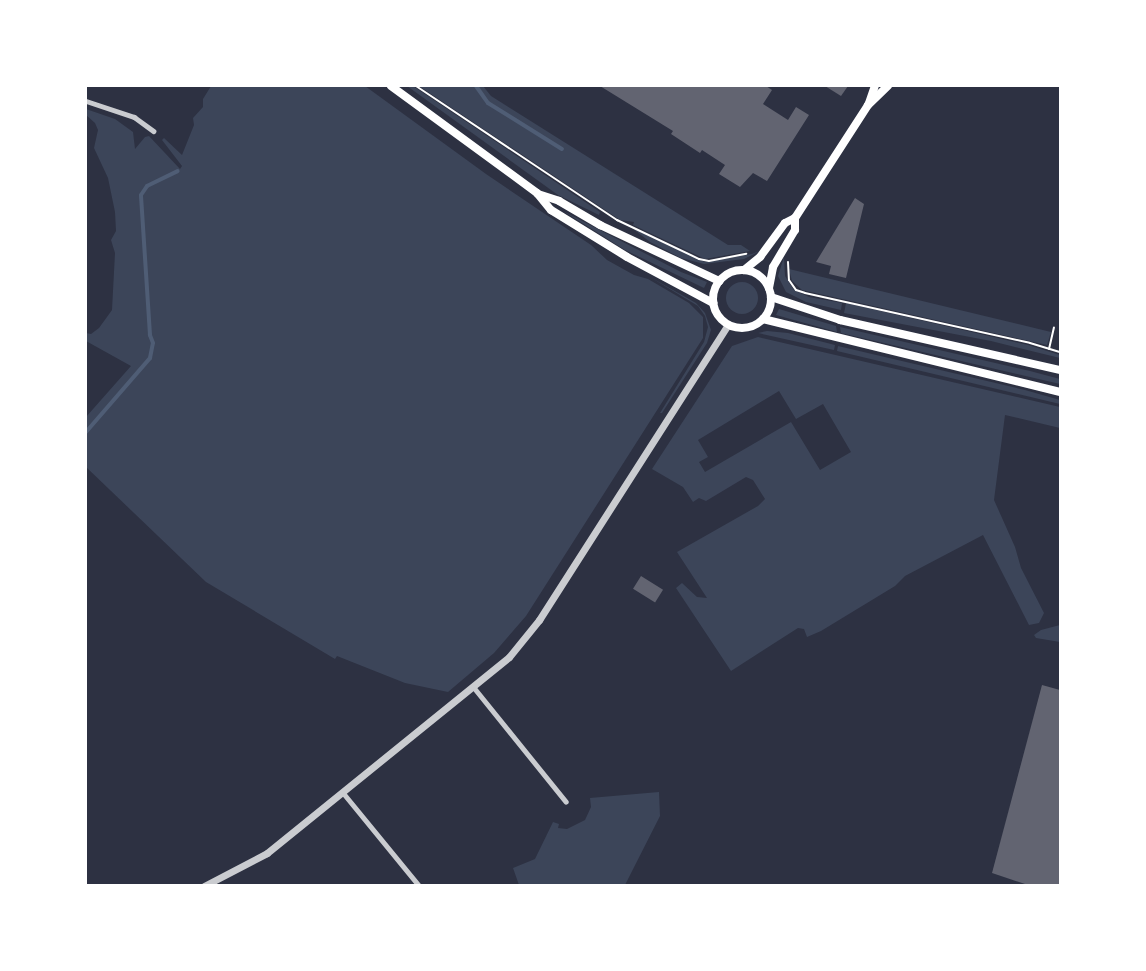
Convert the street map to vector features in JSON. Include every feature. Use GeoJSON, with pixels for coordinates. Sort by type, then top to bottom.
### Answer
{"type":"FeatureCollection","features":[{"type":"Feature","properties":{"kind":"main road"},"geometry":{"type":"LineString","coordinates":[[391,86],[537,193],[551,210],[596,239],[713,303]]}},
{"type":"Feature","properties":{"kind":"main road"},"geometry":{"type":"LineString","coordinates":[[744,270],[760,257],[785,223],[795,218],[868,105],[875,86]]}},
{"type":"Feature","properties":{"kind":"main road"},"geometry":{"type":"LineString","coordinates":[[868,105],[888,86]]}},
{"type":"Feature","properties":{"kind":"main road"},"geometry":{"type":"LineString","coordinates":[[537,193],[559,201],[609,229],[719,281]]}},
{"type":"Feature","properties":{"kind":"main road"},"geometry":{"type":"LineString","coordinates":[[795,218],[795,230],[773,267],[770,293],[769,309],[763,319],[742,328],[728,324],[720,318],[713,303],[714,291],[719,281],[730,272],[744,270],[759,275],[770,293],[840,320],[1060,370]]}},
{"type":"Feature","properties":{"kind":"main road"},"geometry":{"type":"LineString","coordinates":[[763,319],[1060,392]]}},
{"type":"Feature","properties":{"kind":"street"},"geometry":{"type":"LineString","coordinates":[[86,101],[134,117],[153,130]]}},
{"type":"Feature","properties":{"kind":"street"},"geometry":{"type":"LineString","coordinates":[[204,885],[253,862],[344,793],[509,657],[539,620],[728,324]]}},
{"type":"Feature","properties":{"kind":"street"},"geometry":{"type":"LineString","coordinates":[[474,688],[566,802]]}},
{"type":"Feature","properties":{"kind":"street"},"geometry":{"type":"LineString","coordinates":[[344,793],[419,885]]}},
{"type":"Feature","properties":{"kind":"path"},"geometry":{"type":"LineString","coordinates":[[416,86],[617,220],[699,259],[709,261],[753,251]]}},
{"type":"Feature","properties":{"kind":"path"},"geometry":{"type":"LineString","coordinates":[[789,256],[786,269],[789,280],[796,290],[805,294],[1060,352]]}},
{"type":"Feature","properties":{"kind":"path"},"geometry":{"type":"LineString","coordinates":[[1049,349],[1054,328]]}},
{"type":"Feature","properties":{"kind":"shaded area"},"geometry":{"type":"Polygon","coordinates":[[[211,86],[365,86],[486,174],[591,245],[607,260],[634,275],[648,279],[689,303],[703,317],[703,338],[526,616],[494,653],[448,692],[405,683],[337,656],[335,659],[206,582],[86,467],[86,417],[131,366],[86,341],[86,333],[91,334],[99,328],[112,310],[115,253],[111,240],[116,231],[115,212],[108,178],[94,148],[98,130],[95,123],[86,115],[86,109],[115,119],[133,132],[135,149],[145,137],[149,136],[180,169],[182,166],[162,140],[164,138],[182,155],[194,125],[193,118],[203,107],[203,99],[211,86]]]}},
{"type":"Feature","properties":{"kind":"shaded area"},"geometry":{"type":"Polygon","coordinates":[[[407,86],[413,86],[600,212],[599,215],[558,195],[407,86]]]}},
{"type":"Feature","properties":{"kind":"shaded area"},"geometry":{"type":"Polygon","coordinates":[[[419,86],[483,86],[491,96],[728,245],[741,245],[750,251],[705,259],[633,225],[634,222],[620,220],[419,86]]]}},
{"type":"Feature","properties":{"kind":"shaded area"},"geometry":{"type":"Polygon","coordinates":[[[563,211],[681,272],[707,282],[704,288],[625,250],[563,211]]]}},
{"type":"Feature","properties":{"kind":"shaded area"},"geometry":{"type":"Polygon","coordinates":[[[632,228],[705,262],[752,254],[762,250],[744,259],[704,264],[681,258],[650,242],[632,228]]]}},
{"type":"Feature","properties":{"kind":"shaded area"},"geometry":{"type":"Polygon","coordinates":[[[784,257],[785,276],[794,290],[809,297],[842,303],[841,310],[806,302],[786,292],[778,276],[784,257]]]}},
{"type":"Feature","properties":{"kind":"shaded area"},"geometry":{"type":"Polygon","coordinates":[[[789,269],[1051,332],[1047,345],[802,290],[792,281],[789,269]]]}},
{"type":"Feature","properties":{"kind":"shaded area"},"geometry":{"type":"Polygon","coordinates":[[[650,277],[696,303],[705,313],[711,330],[707,343],[662,413],[660,413],[704,342],[708,327],[705,316],[698,306],[650,277]]]}},
{"type":"Feature","properties":{"kind":"shaded area"},"geometry":{"type":"Polygon","coordinates":[[[742,282],[753,287],[758,298],[753,309],[742,314],[731,309],[726,298],[731,287],[742,282]]]}},
{"type":"Feature","properties":{"kind":"shaded area"},"geometry":{"type":"Polygon","coordinates":[[[846,303],[1028,345],[1060,355],[1060,358],[991,341],[844,313],[846,303]]]}},
{"type":"Feature","properties":{"kind":"shaded area"},"geometry":{"type":"Polygon","coordinates":[[[779,309],[836,326],[837,332],[776,315],[779,309]]]}},
{"type":"Feature","properties":{"kind":"shaded area"},"geometry":{"type":"Polygon","coordinates":[[[840,327],[1030,371],[1060,379],[1060,384],[841,333],[840,327]]]}},
{"type":"Feature","properties":{"kind":"shaded area"},"geometry":{"type":"Polygon","coordinates":[[[767,331],[788,333],[835,345],[834,350],[758,333],[767,331]]]}},
{"type":"Feature","properties":{"kind":"shaded area"},"geometry":{"type":"Polygon","coordinates":[[[758,337],[1060,407],[1060,428],[1005,415],[994,500],[1015,547],[1021,568],[1044,613],[1039,623],[1029,625],[983,535],[905,576],[895,586],[821,631],[807,637],[804,629],[798,628],[731,671],[676,588],[682,583],[697,597],[707,598],[677,552],[758,506],[765,499],[753,480],[746,477],[706,501],[699,498],[693,502],[683,487],[652,469],[732,346],[758,337]],[[779,391],[698,440],[708,457],[699,462],[705,472],[791,422],[820,470],[851,452],[823,404],[796,419],[779,391]]]}},
{"type":"Feature","properties":{"kind":"shaded area"},"geometry":{"type":"Polygon","coordinates":[[[838,346],[1025,390],[1060,400],[1060,404],[837,351],[838,346]]]}},
{"type":"Feature","properties":{"kind":"shaded area"},"geometry":{"type":"Polygon","coordinates":[[[1060,625],[1060,642],[1036,638],[1034,635],[1041,630],[1060,625]]]}},
{"type":"Feature","properties":{"kind":"shaded area"},"geometry":{"type":"Polygon","coordinates":[[[659,792],[660,816],[625,885],[519,885],[513,868],[535,859],[553,822],[559,824],[558,828],[567,829],[585,820],[591,807],[590,798],[659,792]]]}},
{"type":"Feature","properties":{"kind":"building"},"geometry":{"type":"Polygon","coordinates":[[[600,86],[766,86],[772,90],[763,104],[788,120],[796,107],[809,115],[767,181],[753,173],[740,187],[719,174],[725,165],[702,150],[700,153],[671,134],[673,131],[600,86]]]}},
{"type":"Feature","properties":{"kind":"building"},"geometry":{"type":"Polygon","coordinates":[[[825,86],[848,86],[841,96],[825,86]]]}},
{"type":"Feature","properties":{"kind":"building"},"geometry":{"type":"Polygon","coordinates":[[[855,198],[864,204],[846,278],[829,274],[831,266],[816,262],[855,198]]]}},
{"type":"Feature","properties":{"kind":"building"},"geometry":{"type":"Polygon","coordinates":[[[641,576],[663,590],[655,602],[633,589],[641,576]]]}},
{"type":"Feature","properties":{"kind":"building"},"geometry":{"type":"Polygon","coordinates":[[[1042,685],[1060,690],[1060,886],[1031,886],[992,873],[1042,685]]]}},
{"type":"Feature","properties":{"kind":"waterway"},"geometry":{"type":"LineString","coordinates":[[476,86],[488,103],[562,149]]}},
{"type":"Feature","properties":{"kind":"waterway"},"geometry":{"type":"LineString","coordinates":[[86,432],[150,358],[153,343],[150,335],[141,195],[147,186],[178,171]]}}]}
